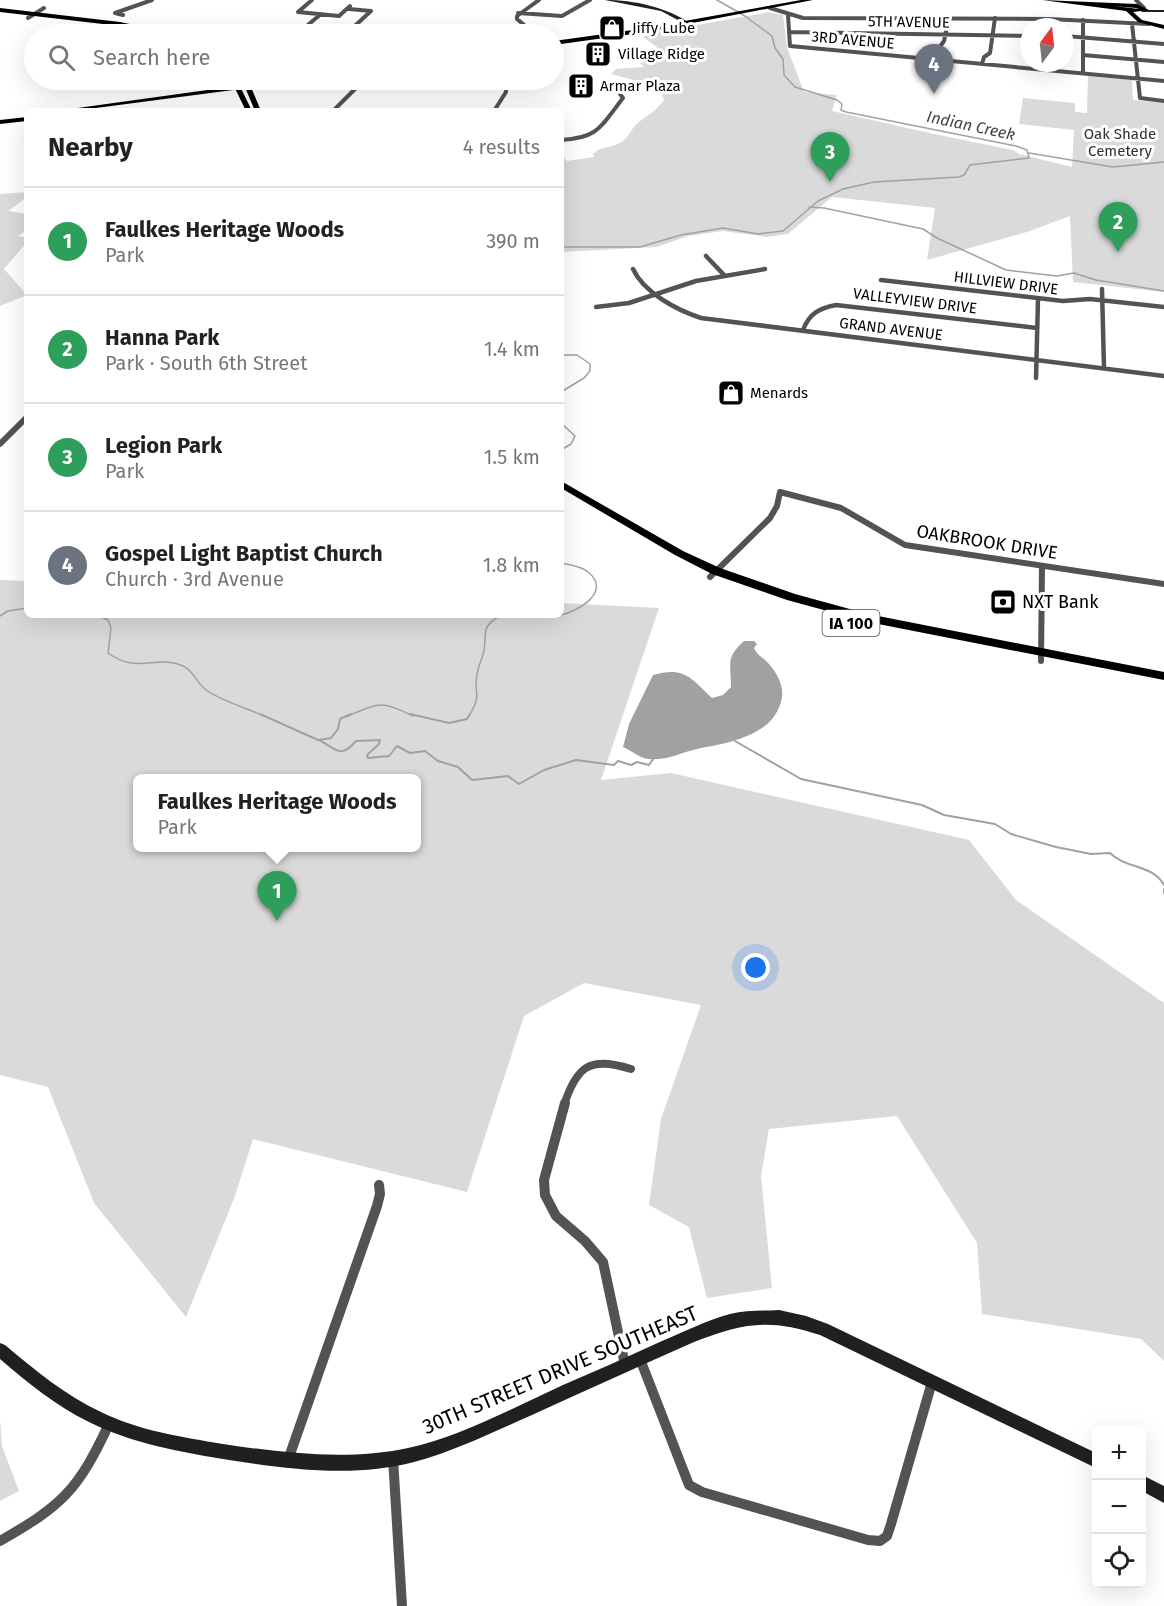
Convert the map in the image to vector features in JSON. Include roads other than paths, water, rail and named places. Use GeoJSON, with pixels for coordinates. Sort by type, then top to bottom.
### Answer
{"type":"FeatureCollection","features":[{"type":"Feature","properties":{"kind":"highway"},"geometry":{"type":"LineString","coordinates":[[0,12],[88,24]]}},
{"type":"Feature","properties":{"kind":"highway"},"geometry":{"type":"LineString","coordinates":[[32,16],[120,24]]}},
{"type":"Feature","properties":{"kind":"highway"},"geometry":{"type":"LineString","coordinates":[[239,90],[248,108]]}},
{"type":"Feature","properties":{"kind":"highway"},"geometry":{"type":"LineString","coordinates":[[249,90],[257,108]]}},
{"type":"Feature","properties":{"kind":"highway","name":"IA 100"},"geometry":{"type":"LineString","coordinates":[[564,491],[644,544],[785,604],[833,619],[1041,657],[1164,676]]}},
{"type":"Feature","properties":{"kind":"highway","name":"IA 100"},"geometry":{"type":"LineString","coordinates":[[1041,657],[1164,686]]}},
{"type":"Feature","properties":{"kind":"main road"},"geometry":{"type":"LineString","coordinates":[[607,0],[662,10],[688,23]]}},
{"type":"Feature","properties":{"kind":"main road"},"geometry":{"type":"LineString","coordinates":[[564,42],[688,23],[810,0]]}},
{"type":"Feature","properties":{"kind":"main road"},"geometry":{"type":"LineString","coordinates":[[1045,0],[1164,10]]}},
{"type":"Feature","properties":{"kind":"main road"},"geometry":{"type":"LineString","coordinates":[[1131,6],[1145,22]]}},
{"type":"Feature","properties":{"kind":"main road"},"geometry":{"type":"LineString","coordinates":[[1143,10],[1139,17],[1145,22],[1164,26]]}},
{"type":"Feature","properties":{"kind":"main road"},"geometry":{"type":"LineString","coordinates":[[80,108],[203,90]]}},
{"type":"Feature","properties":{"kind":"main road"},"geometry":{"type":"LineString","coordinates":[[103,108],[208,90]]}},
{"type":"Feature","properties":{"kind":"main road"},"geometry":{"type":"LineString","coordinates":[[0,121],[24,117]]}},
{"type":"Feature","properties":{"kind":"main road","name":"30TH STREET DRIVE SOUTHEAST"},"geometry":{"type":"LineString","coordinates":[[0,1350],[45,1386],[109,1424],[179,1444],[288,1460],[340,1462],[408,1456],[460,1439],[625,1365],[728,1322],[779,1317],[823,1329],[1092,1459]]}},
{"type":"Feature","properties":{"kind":"main road"},"geometry":{"type":"LineString","coordinates":[[1146,1485],[1164,1495]]}},
{"type":"Feature","properties":{"kind":"street"},"geometry":{"type":"LineString","coordinates":[[123,15],[115,13],[152,0]]}},
{"type":"Feature","properties":{"kind":"street"},"geometry":{"type":"LineString","coordinates":[[312,0],[298,12],[339,16],[349,7],[371,11],[357,24]]}},
{"type":"Feature","properties":{"kind":"street"},"geometry":{"type":"LineString","coordinates":[[523,24],[517,19],[518,13],[539,0]]}},
{"type":"Feature","properties":{"kind":"street"},"geometry":{"type":"LineString","coordinates":[[518,13],[562,16],[590,0]]}},
{"type":"Feature","properties":{"kind":"street"},"geometry":{"type":"LineString","coordinates":[[1131,6],[1143,10]]}},
{"type":"Feature","properties":{"kind":"street"},"geometry":{"type":"LineString","coordinates":[[32,16],[44,8]]}},
{"type":"Feature","properties":{"kind":"street"},"geometry":{"type":"LineString","coordinates":[[770,8],[803,18],[995,18],[1083,20],[1132,24],[1145,22]]}},
{"type":"Feature","properties":{"kind":"street"},"geometry":{"type":"LineString","coordinates":[[309,24],[321,14]]}},
{"type":"Feature","properties":{"kind":"street"},"geometry":{"type":"LineString","coordinates":[[788,15],[789,32]]}},
{"type":"Feature","properties":{"kind":"street"},"geometry":{"type":"LineString","coordinates":[[934,59],[946,34],[949,18]]}},
{"type":"Feature","properties":{"kind":"street"},"geometry":{"type":"LineString","coordinates":[[982,64],[984,57],[990,53],[995,18]]}},
{"type":"Feature","properties":{"kind":"street"},"geometry":{"type":"LineString","coordinates":[[1083,20],[1083,74]]}},
{"type":"Feature","properties":{"kind":"street"},"geometry":{"type":"LineString","coordinates":[[1132,24],[1145,22]]}},
{"type":"Feature","properties":{"kind":"street"},"geometry":{"type":"LineString","coordinates":[[1132,24],[1140,98],[1164,101]]}},
{"type":"Feature","properties":{"kind":"street","name":"5TH AVENUE"},"geometry":{"type":"LineString","coordinates":[[789,32],[1020,36]]}},
{"type":"Feature","properties":{"kind":"street","name":"3RD AVENUE"},"geometry":{"type":"LineString","coordinates":[[789,32],[790,46],[1164,81]]}},
{"type":"Feature","properties":{"kind":"street"},"geometry":{"type":"LineString","coordinates":[[1074,36],[1164,44]]}},
{"type":"Feature","properties":{"kind":"street"},"geometry":{"type":"LineString","coordinates":[[1083,55],[1164,62]]}},
{"type":"Feature","properties":{"kind":"street"},"geometry":{"type":"LineString","coordinates":[[336,108],[353,90]]}},
{"type":"Feature","properties":{"kind":"street"},"geometry":{"type":"LineString","coordinates":[[496,108],[506,90]]}},
{"type":"Feature","properties":{"kind":"street"},"geometry":{"type":"LineString","coordinates":[[564,140],[583,139],[594,134],[620,105],[623,98],[620,94]]}},
{"type":"Feature","properties":{"kind":"street"},"geometry":{"type":"LineString","coordinates":[[706,256],[724,275]]}},
{"type":"Feature","properties":{"kind":"street","name":"GRAND AVENUE"},"geometry":{"type":"LineString","coordinates":[[633,269],[637,280],[693,316],[1164,376]]}},
{"type":"Feature","properties":{"kind":"street"},"geometry":{"type":"LineString","coordinates":[[596,307],[629,303],[656,293],[724,275],[765,269]]}},
{"type":"Feature","properties":{"kind":"street","name":"HILLVIEW DRIVE"},"geometry":{"type":"LineString","coordinates":[[881,280],[1064,302],[1102,300],[1164,307]]}},
{"type":"Feature","properties":{"kind":"street"},"geometry":{"type":"LineString","coordinates":[[1102,289],[1104,368]]}},
{"type":"Feature","properties":{"kind":"street"},"geometry":{"type":"LineString","coordinates":[[1036,378],[1038,298]]}},
{"type":"Feature","properties":{"kind":"street","name":"VALLEYVIEW DRIVE"},"geometry":{"type":"LineString","coordinates":[[803,330],[810,314],[836,305],[1037,328]]}},
{"type":"Feature","properties":{"kind":"street"},"geometry":{"type":"LineString","coordinates":[[0,444],[24,420]]}},
{"type":"Feature","properties":{"kind":"street","name":"OAKBROOK DRIVE"},"geometry":{"type":"LineString","coordinates":[[713,574],[770,518],[777,506],[780,492],[841,508],[905,545],[1164,584]]}},
{"type":"Feature","properties":{"kind":"street"},"geometry":{"type":"LineString","coordinates":[[1041,657],[1042,566]]}},
{"type":"Feature","properties":{"kind":"street"},"geometry":{"type":"LineString","coordinates":[[625,1365],[603,1262],[595,1248],[553,1215],[543,1194],[544,1180],[573,1080],[590,1065],[602,1062],[631,1069]]}},
{"type":"Feature","properties":{"kind":"street"},"geometry":{"type":"LineString","coordinates":[[288,1460],[377,1206],[380,1194],[379,1185]]}},
{"type":"Feature","properties":{"kind":"street"},"geometry":{"type":"LineString","coordinates":[[640,1359],[689,1485],[713,1495],[868,1540],[880,1541],[887,1536],[891,1524],[932,1382]]}},
{"type":"Feature","properties":{"kind":"street"},"geometry":{"type":"LineString","coordinates":[[0,1541],[35,1521],[68,1494],[98,1448],[109,1424]]}},
{"type":"Feature","properties":{"kind":"street"},"geometry":{"type":"LineString","coordinates":[[393,1458],[402,1606]]}},
{"type":"Feature","properties":{"kind":"waterway","name":"Indian Creek"},"geometry":{"type":"LineString","coordinates":[[717,0],[745,16],[772,36],[775,48],[783,59],[784,75],[795,87],[837,100],[842,104],[841,110],[846,112],[1016,146],[1027,150],[1029,158],[970,165],[964,175],[959,177],[874,182],[843,189],[818,201],[811,207]]}},
{"type":"Feature","properties":{"kind":"waterway"},"geometry":{"type":"LineString","coordinates":[[1029,153],[1113,167],[1164,162]]}},
{"type":"Feature","properties":{"kind":"waterway","name":"Indian Creek"},"geometry":{"type":"LineString","coordinates":[[564,247],[640,247],[681,235],[723,228],[758,234],[783,231],[811,207]]}},
{"type":"Feature","properties":{"kind":"waterway"},"geometry":{"type":"LineString","coordinates":[[811,207],[923,229],[937,238],[1006,270],[1057,276],[1074,273],[1096,280],[1164,291]]}},
{"type":"Feature","properties":{"kind":"waterway","name":"Indian Creek"},"geometry":{"type":"LineString","coordinates":[[564,355],[577,355],[590,364],[590,371],[584,378],[564,390]]}},
{"type":"Feature","properties":{"kind":"waterway","name":"Indian Creek"},"geometry":{"type":"LineString","coordinates":[[564,426],[575,436],[571,444],[564,448]]}},
{"type":"Feature","properties":{"kind":"waterway","name":"Indian Creek"},"geometry":{"type":"LineString","coordinates":[[564,564],[588,572],[596,586],[595,593],[584,605],[564,614]]}},
{"type":"Feature","properties":{"kind":"waterway","name":"Indian Creek"},"geometry":{"type":"LineString","coordinates":[[0,616],[8,611],[24,608]]}},
{"type":"Feature","properties":{"kind":"waterway","name":"Indian Creek"},"geometry":{"type":"LineString","coordinates":[[104,618],[108,620],[111,628],[108,653],[129,663],[165,662],[183,666],[210,693],[264,716]]}},
{"type":"Feature","properties":{"kind":"waterway","name":"Indian Creek"},"geometry":{"type":"LineString","coordinates":[[470,714],[477,698],[476,682],[484,651],[486,630],[497,618]]}},
{"type":"Feature","properties":{"kind":"waterway","name":"Indian Creek"},"geometry":{"type":"LineString","coordinates":[[348,716],[381,705],[413,716]]}},
{"type":"Feature","properties":{"kind":"waterway","name":"Indian Creek"},"geometry":{"type":"LineString","coordinates":[[260,714],[318,740],[331,738],[338,729],[340,719],[351,714]]}},
{"type":"Feature","properties":{"kind":"waterway","name":"Indian Creek"},"geometry":{"type":"LineString","coordinates":[[410,714],[449,723],[467,719],[470,714]]}},
{"type":"Feature","properties":{"kind":"waterway"},"geometry":{"type":"LineString","coordinates":[[319,740],[337,751],[346,750],[356,741],[380,740],[379,744],[367,755],[368,758],[389,756],[397,746],[410,753],[425,751],[438,761],[458,767],[472,780],[508,776],[519,784],[544,770],[576,760],[614,765],[618,761],[631,765],[637,762],[649,765],[653,759]]}},
{"type":"Feature","properties":{"kind":"waterway"},"geometry":{"type":"LineString","coordinates":[[735,741],[801,779],[922,805],[944,815],[995,824],[1011,834],[1056,847],[1091,854],[1110,853],[1124,862],[1153,873],[1164,885]]}},
{"type":"Feature","properties":{"kind":"place","name":"Jiffy Lube"},"geometry":{"type":"Point","coordinates":[612,28]}},
{"type":"Feature","properties":{"kind":"place","name":"Village Ridge"},"geometry":{"type":"Point","coordinates":[598,54]}},
{"type":"Feature","properties":{"kind":"place","name":"Armar Plaza"},"geometry":{"type":"Point","coordinates":[581,86]}},
{"type":"Feature","properties":{"kind":"place","name":"Gospel Light Baptist Church"},"geometry":{"type":"Point","coordinates":[934,94]}},
{"type":"Feature","properties":{"kind":"place","name":"Legion Park"},"geometry":{"type":"Point","coordinates":[830,182]}},
{"type":"Feature","properties":{"kind":"place","name":"Hanna Park"},"geometry":{"type":"Point","coordinates":[1118,252]}},
{"type":"Feature","properties":{"kind":"place","name":"Menards"},"geometry":{"type":"Point","coordinates":[731,393]}},
{"type":"Feature","properties":{"kind":"place","name":"NXT Bank"},"geometry":{"type":"Point","coordinates":[1003,602]}},
{"type":"Feature","properties":{"kind":"place","name":"Faulkes Heritage Woods"},"geometry":{"type":"Point","coordinates":[277,921]}},
{"type":"Feature","properties":{"kind":"park label","name":"Oak Shade Cemetery"},"geometry":{"type":"Point","coordinates":[1120,142]}}]}
